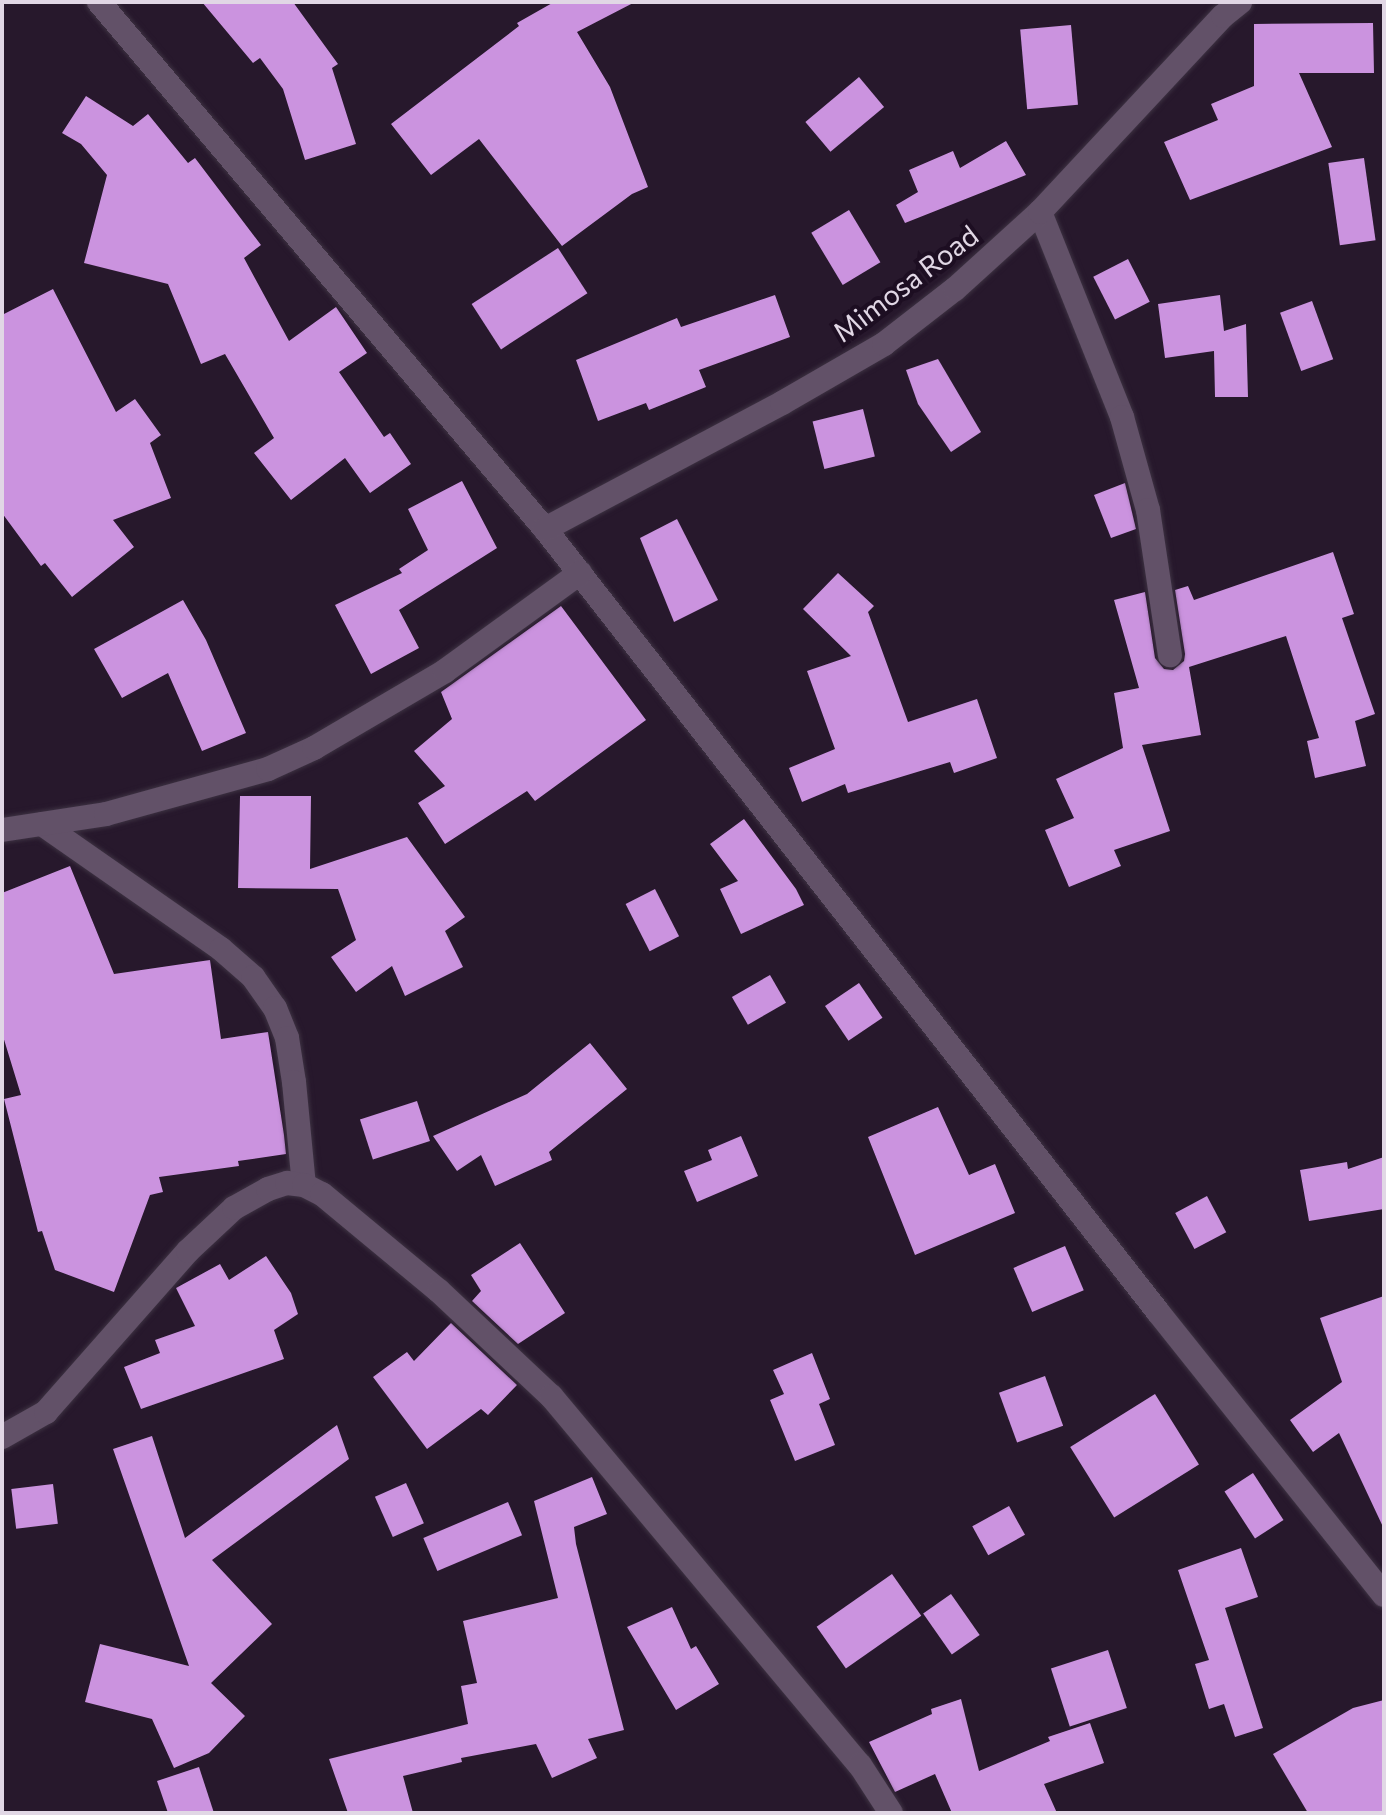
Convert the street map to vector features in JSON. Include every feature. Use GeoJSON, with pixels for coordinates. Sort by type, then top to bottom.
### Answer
{"type":"FeatureCollection","features":[{"type":"Feature","properties":{"kind":"street"},"geometry":{"type":"LineString","coordinates":[[99,2],[545,529],[1069,1199],[1384,1595]]}},
{"type":"Feature","properties":{"kind":"street","name":"Mimosa Road"},"geometry":{"type":"LineString","coordinates":[[545,529],[782,403],[884,344],[955,289],[1040,212],[1223,16],[1240,2]]}},
{"type":"Feature","properties":{"kind":"street"},"geometry":{"type":"LineString","coordinates":[[1040,212],[1122,417],[1148,510],[1170,655]]}},
{"type":"Feature","properties":{"kind":"street"},"geometry":{"type":"LineString","coordinates":[[2,830],[106,814],[268,769],[314,748],[445,671],[580,573]]}},
{"type":"Feature","properties":{"kind":"street"},"geometry":{"type":"LineString","coordinates":[[42,824],[221,949],[253,977],[275,1008],[287,1038],[304,1185]]}},
{"type":"Feature","properties":{"kind":"street"},"geometry":{"type":"LineString","coordinates":[[2,1437],[46,1412],[188,1251],[234,1208],[268,1189],[287,1183],[304,1185],[322,1194],[439,1291],[551,1396],[860,1765],[891,1813]]}},
{"type":"Feature","properties":{"kind":"building"},"geometry":{"type":"Polygon","coordinates":[[[202,2],[293,2],[338,64],[332,68],[356,144],[305,160],[283,89],[260,58],[253,63],[202,2]]]}},
{"type":"Feature","properties":{"kind":"building"},"geometry":{"type":"Polygon","coordinates":[[[554,2],[635,2],[577,32],[610,87],[648,187],[632,194],[562,246],[479,139],[431,175],[391,124],[519,26],[517,23],[554,2]]]}},
{"type":"Feature","properties":{"kind":"building"},"geometry":{"type":"Polygon","coordinates":[[[1373,23],[1374,73],[1299,73],[1332,147],[1190,200],[1164,142],[1218,120],[1211,104],[1254,86],[1254,24],[1373,23]]]}},
{"type":"Feature","properties":{"kind":"building"},"geometry":{"type":"Polygon","coordinates":[[[1071,25],[1078,105],[1027,109],[1020,29],[1071,25]]]}},
{"type":"Feature","properties":{"kind":"building"},"geometry":{"type":"Polygon","coordinates":[[[859,77],[884,107],[830,152],[805,122],[859,77]]]}},
{"type":"Feature","properties":{"kind":"building"},"geometry":{"type":"Polygon","coordinates":[[[86,96],[133,126],[148,114],[188,163],[195,158],[261,245],[244,258],[289,341],[336,307],[367,353],[339,372],[384,437],[390,433],[411,464],[370,493],[345,458],[291,500],[254,453],[274,438],[225,354],[201,364],[168,284],[84,263],[107,175],[81,144],[62,133],[86,96]]]}},
{"type":"Feature","properties":{"kind":"building"},"geometry":{"type":"Polygon","coordinates":[[[1006,141],[1026,175],[905,223],[896,205],[918,192],[909,170],[953,151],[960,168],[1006,141]]]}},
{"type":"Feature","properties":{"kind":"building"},"geometry":{"type":"Polygon","coordinates":[[[1364,158],[1376,240],[1340,245],[1328,163],[1364,158]]]}},
{"type":"Feature","properties":{"kind":"building"},"geometry":{"type":"Polygon","coordinates":[[[849,210],[880,262],[843,285],[811,233],[849,210]]]}},
{"type":"Feature","properties":{"kind":"building"},"geometry":{"type":"Polygon","coordinates":[[[558,248],[587,293],[501,349],[472,304],[558,248]]]}},
{"type":"Feature","properties":{"kind":"building"},"geometry":{"type":"Polygon","coordinates":[[[1128,259],[1150,302],[1115,319],[1093,277],[1128,259]]]}},
{"type":"Feature","properties":{"kind":"building"},"geometry":{"type":"Polygon","coordinates":[[[53,289],[116,412],[135,399],[161,435],[150,443],[171,498],[113,520],[134,547],[72,597],[45,563],[41,566],[2,513],[2,315],[53,289]]]}},
{"type":"Feature","properties":{"kind":"building"},"geometry":{"type":"Polygon","coordinates":[[[775,295],[790,337],[699,370],[706,387],[649,410],[646,403],[598,421],[576,360],[677,318],[681,327],[775,295]]]}},
{"type":"Feature","properties":{"kind":"building"},"geometry":{"type":"Polygon","coordinates":[[[1220,295],[1224,331],[1246,324],[1248,397],[1215,397],[1214,351],[1165,358],[1158,304],[1220,295]]]}},
{"type":"Feature","properties":{"kind":"building"},"geometry":{"type":"Polygon","coordinates":[[[1312,301],[1333,359],[1301,371],[1280,313],[1312,301]]]}},
{"type":"Feature","properties":{"kind":"building"},"geometry":{"type":"Polygon","coordinates":[[[938,359],[981,432],[951,452],[918,404],[906,370],[938,359]]]}},
{"type":"Feature","properties":{"kind":"building"},"geometry":{"type":"Polygon","coordinates":[[[863,409],[875,457],[824,469],[813,422],[863,409]]]}},
{"type":"Feature","properties":{"kind":"building"},"geometry":{"type":"Polygon","coordinates":[[[462,481],[497,548],[399,610],[419,648],[371,674],[335,605],[402,573],[399,569],[428,550],[408,509],[462,481]]]}},
{"type":"Feature","properties":{"kind":"building"},"geometry":{"type":"Polygon","coordinates":[[[1125,483],[1136,529],[1111,538],[1094,495],[1125,483]]]}},
{"type":"Feature","properties":{"kind":"building"},"geometry":{"type":"Polygon","coordinates":[[[677,519],[718,600],[674,622],[640,538],[677,519]]]}},
{"type":"Feature","properties":{"kind":"building"},"geometry":{"type":"Polygon","coordinates":[[[1333,552],[1354,614],[1342,618],[1375,714],[1355,721],[1366,766],[1315,778],[1307,741],[1319,738],[1286,636],[1189,667],[1201,735],[1142,745],[1170,831],[1114,850],[1121,866],[1069,887],[1045,830],[1074,818],[1056,779],[1123,748],[1114,693],[1139,688],[1114,600],[1145,592],[1155,658],[1164,669],[1173,670],[1184,661],[1185,654],[1175,590],[1188,586],[1194,600],[1333,552]]]}},
{"type":"Feature","properties":{"kind":"building"},"geometry":{"type":"Polygon","coordinates":[[[838,573],[874,606],[868,612],[908,722],[977,699],[997,758],[954,773],[950,762],[848,793],[845,784],[802,802],[789,768],[835,749],[807,671],[851,656],[803,609],[838,573]]]}},
{"type":"Feature","properties":{"kind":"building"},"geometry":{"type":"Polygon","coordinates":[[[183,600],[206,640],[246,733],[202,751],[168,673],[122,698],[94,649],[183,600]]]}},
{"type":"Feature","properties":{"kind":"building"},"geometry":{"type":"Polygon","coordinates":[[[561,606],[646,720],[535,801],[527,791],[445,844],[418,803],[445,786],[414,751],[452,719],[441,692],[561,606]]]}},
{"type":"Feature","properties":{"kind":"building"},"geometry":{"type":"Polygon","coordinates":[[[240,796],[311,796],[310,869],[407,837],[465,917],[445,931],[463,967],[405,996],[392,966],[356,992],[331,957],[356,940],[338,889],[238,888],[240,796]]]}},
{"type":"Feature","properties":{"kind":"building"},"geometry":{"type":"Polygon","coordinates":[[[744,819],[796,889],[804,905],[741,934],[720,889],[738,881],[710,844],[744,819]]]}},
{"type":"Feature","properties":{"kind":"building"},"geometry":{"type":"Polygon","coordinates":[[[70,866],[114,974],[210,960],[221,1039],[268,1032],[286,1154],[238,1161],[239,1166],[159,1177],[163,1192],[150,1195],[114,1292],[55,1270],[42,1231],[38,1232],[4,1099],[21,1095],[2,1033],[2,893],[70,866]]]}},
{"type":"Feature","properties":{"kind":"building"},"geometry":{"type":"Polygon","coordinates":[[[655,889],[679,936],[650,951],[626,904],[655,889]]]}},
{"type":"Feature","properties":{"kind":"building"},"geometry":{"type":"Polygon","coordinates":[[[770,975],[786,1003],[748,1025],[732,997],[770,975]]]}},
{"type":"Feature","properties":{"kind":"building"},"geometry":{"type":"Polygon","coordinates":[[[859,983],[882,1018],[848,1041],[825,1006],[859,983]]]}},
{"type":"Feature","properties":{"kind":"building"},"geometry":{"type":"Polygon","coordinates":[[[590,1043],[627,1089],[549,1152],[552,1160],[495,1186],[481,1155],[457,1171],[433,1136],[527,1094],[590,1043]]]}},
{"type":"Feature","properties":{"kind":"building"},"geometry":{"type":"Polygon","coordinates":[[[417,1101],[430,1141],[373,1159],[360,1120],[417,1101]]]}},
{"type":"Feature","properties":{"kind":"building"},"geometry":{"type":"Polygon","coordinates":[[[938,1107],[969,1175],[995,1164],[1015,1213],[915,1255],[868,1137],[938,1107]]]}},
{"type":"Feature","properties":{"kind":"building"},"geometry":{"type":"Polygon","coordinates":[[[741,1136],[758,1176],[697,1202],[684,1171],[712,1160],[708,1150],[741,1136]]]}},
{"type":"Feature","properties":{"kind":"building"},"geometry":{"type":"Polygon","coordinates":[[[1384,1157],[1384,1209],[1309,1221],[1300,1170],[1347,1162],[1348,1169],[1384,1157]]]}},
{"type":"Feature","properties":{"kind":"building"},"geometry":{"type":"Polygon","coordinates":[[[1207,1196],[1226,1232],[1194,1249],[1175,1213],[1207,1196]]]}},
{"type":"Feature","properties":{"kind":"building"},"geometry":{"type":"Polygon","coordinates":[[[520,1243],[565,1313],[518,1344],[472,1301],[481,1291],[471,1275],[520,1243]]]}},
{"type":"Feature","properties":{"kind":"building"},"geometry":{"type":"Polygon","coordinates":[[[1065,1246],[1084,1290],[1032,1312],[1013,1268],[1065,1246]]]}},
{"type":"Feature","properties":{"kind":"building"},"geometry":{"type":"Polygon","coordinates":[[[266,1256],[291,1293],[298,1314],[274,1330],[284,1359],[141,1409],[124,1367],[160,1353],[155,1340],[195,1326],[176,1288],[220,1264],[229,1280],[266,1256]]]}},
{"type":"Feature","properties":{"kind":"building"},"geometry":{"type":"Polygon","coordinates":[[[1384,1296],[1384,1529],[1339,1433],[1313,1452],[1290,1420],[1342,1382],[1320,1318],[1384,1296]]]}},
{"type":"Feature","properties":{"kind":"building"},"geometry":{"type":"Polygon","coordinates":[[[451,1323],[517,1385],[488,1415],[481,1409],[427,1449],[373,1377],[407,1352],[414,1361],[451,1323]]]}},
{"type":"Feature","properties":{"kind":"building"},"geometry":{"type":"Polygon","coordinates":[[[812,1353],[830,1399],[819,1404],[835,1445],[795,1461],[770,1400],[784,1394],[773,1370],[812,1353]]]}},
{"type":"Feature","properties":{"kind":"building"},"geometry":{"type":"Polygon","coordinates":[[[1045,1376],[1063,1426],[1017,1443],[999,1393],[1045,1376]]]}},
{"type":"Feature","properties":{"kind":"building"},"geometry":{"type":"Polygon","coordinates":[[[1155,1394],[1199,1464],[1114,1517],[1070,1447],[1155,1394]]]}},
{"type":"Feature","properties":{"kind":"building"},"geometry":{"type":"Polygon","coordinates":[[[337,1425],[349,1459],[212,1560],[272,1624],[211,1683],[245,1716],[209,1753],[174,1768],[152,1719],[85,1702],[100,1644],[189,1666],[113,1449],[152,1436],[185,1538],[337,1425]]]}},
{"type":"Feature","properties":{"kind":"building"},"geometry":{"type":"Polygon","coordinates":[[[1253,1473],[1283,1520],[1255,1538],[1224,1492],[1253,1473]]]}},
{"type":"Feature","properties":{"kind":"building"},"geometry":{"type":"Polygon","coordinates":[[[592,1477],[607,1514],[574,1527],[576,1544],[624,1730],[588,1739],[597,1758],[552,1778],[536,1744],[461,1758],[462,1762],[403,1776],[413,1813],[348,1813],[329,1759],[468,1724],[461,1686],[477,1683],[463,1621],[558,1598],[534,1501],[592,1477]]]}},
{"type":"Feature","properties":{"kind":"building"},"geometry":{"type":"Polygon","coordinates":[[[406,1483],[424,1523],[393,1537],[375,1497],[406,1483]]]}},
{"type":"Feature","properties":{"kind":"building"},"geometry":{"type":"Polygon","coordinates":[[[53,1484],[58,1524],[16,1529],[11,1489],[53,1484]]]}},
{"type":"Feature","properties":{"kind":"building"},"geometry":{"type":"Polygon","coordinates":[[[508,1502],[522,1535],[437,1571],[423,1538],[508,1502]]]}},
{"type":"Feature","properties":{"kind":"building"},"geometry":{"type":"Polygon","coordinates":[[[1009,1506],[1025,1535],[988,1555],[972,1526],[1009,1506]]]}},
{"type":"Feature","properties":{"kind":"building"},"geometry":{"type":"Polygon","coordinates":[[[1241,1548],[1258,1597],[1225,1608],[1263,1728],[1235,1737],[1224,1704],[1209,1709],[1195,1664],[1209,1660],[1178,1570],[1241,1548]]]}},
{"type":"Feature","properties":{"kind":"building"},"geometry":{"type":"Polygon","coordinates":[[[892,1574],[921,1616],[846,1669],[817,1627],[892,1574]]]}},
{"type":"Feature","properties":{"kind":"building"},"geometry":{"type":"Polygon","coordinates":[[[951,1594],[980,1635],[952,1654],[923,1614],[951,1594]]]}},
{"type":"Feature","properties":{"kind":"building"},"geometry":{"type":"Polygon","coordinates":[[[672,1607],[691,1649],[696,1646],[719,1684],[676,1710],[627,1627],[672,1607]]]}},
{"type":"Feature","properties":{"kind":"building"},"geometry":{"type":"Polygon","coordinates":[[[1108,1650],[1127,1708],[1070,1727],[1051,1669],[1108,1650]]]}},
{"type":"Feature","properties":{"kind":"building"},"geometry":{"type":"Polygon","coordinates":[[[961,1699],[979,1771],[1050,1741],[1048,1737],[1090,1723],[1104,1763],[1044,1784],[1057,1813],[952,1813],[935,1774],[895,1792],[869,1742],[932,1714],[931,1709],[961,1699]]]}},
{"type":"Feature","properties":{"kind":"building"},"geometry":{"type":"Polygon","coordinates":[[[1384,1700],[1384,1813],[1308,1813],[1273,1754],[1353,1708],[1384,1700]]]}},
{"type":"Feature","properties":{"kind":"building"},"geometry":{"type":"Polygon","coordinates":[[[199,1767],[214,1813],[168,1813],[157,1781],[199,1767]]]}}]}
